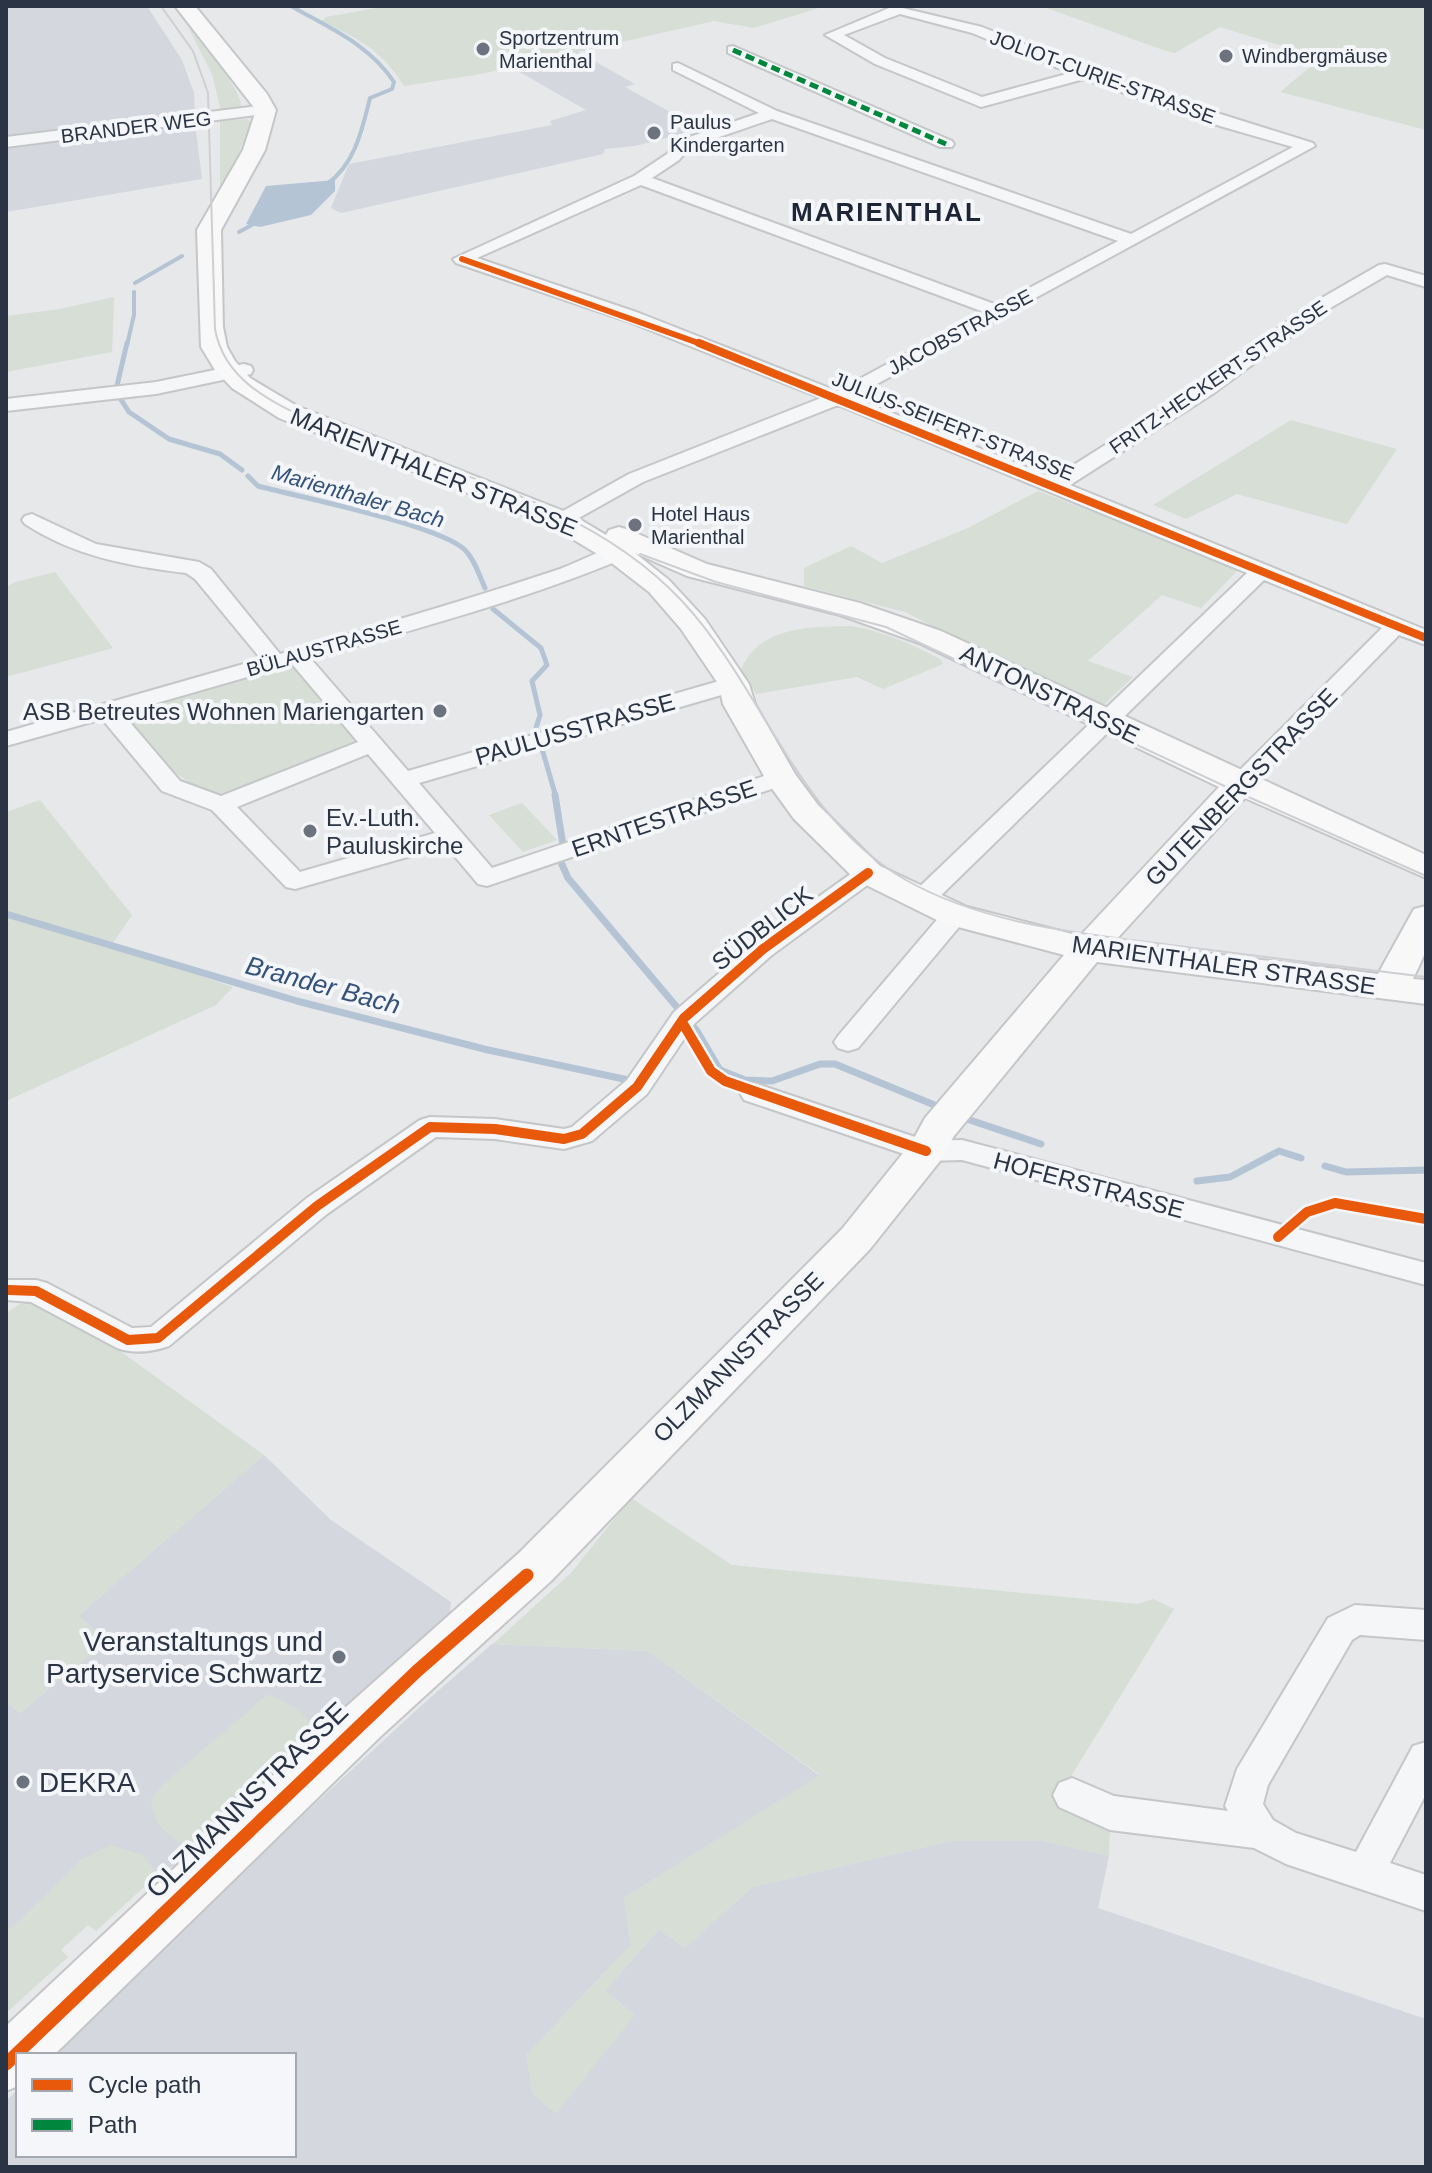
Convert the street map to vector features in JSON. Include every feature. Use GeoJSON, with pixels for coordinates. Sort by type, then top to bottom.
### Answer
{"type":"FeatureCollection","features":[{"type":"Feature","properties":{"kind":"main road"},"geometry":{"type":"LineString","coordinates":[[185,6],[260,98],[266,110]]}},
{"type":"Feature","properties":{"kind":"main road","name":"MARIENTHALER STRASSE"},"geometry":{"type":"LineString","coordinates":[[266,110],[254,150],[209,230],[212,335],[219,358],[238,372],[259,396],[311,423],[567,517],[639,552],[659,586],[694,625],[734,684],[739,704],[781,778],[806,812],[868,873],[920,901],[955,915],[1089,950],[1409,990]]}},
{"type":"Feature","properties":{"kind":"main road","name":"ANTONSTRASSE"},"geometry":{"type":"LineString","coordinates":[[639,552],[850,609],[901,626],[1426,868]]}},
{"type":"Feature","properties":{"kind":"main road"},"geometry":{"type":"LineString","coordinates":[[659,586],[674,573],[697,570]]}},
{"type":"Feature","properties":{"kind":"main road","name":"GUTENBERGSTRASSE"},"geometry":{"type":"LineString","coordinates":[[1089,950],[1240,784]]}},
{"type":"Feature","properties":{"kind":"main road"},"geometry":{"type":"LineString","coordinates":[[1409,990],[1396,974],[1426,917]]}},
{"type":"Feature","properties":{"kind":"main road","name":"OLZMANNSTRASSE"},"geometry":{"type":"LineString","coordinates":[[17,2053],[364,1721],[527,1575],[856,1239],[965,1097],[1089,950]]}},
{"type":"Feature","properties":{"kind":"street","name":"JOLIOT-CURIE-STRASSE"},"geometry":{"type":"LineString","coordinates":[[1084,74],[981,102],[883,62],[832,35],[899,9],[977,30],[1084,74],[1226,123],[1307,146]]}},
{"type":"Feature","properties":{"kind":"street"},"geometry":{"type":"LineString","coordinates":[[733,50],[946,144]]}},
{"type":"Feature","properties":{"kind":"street"},"geometry":{"type":"LineString","coordinates":[[678,67],[772,114],[1130,239]]}},
{"type":"Feature","properties":{"kind":"street","name":"BRANDER WEG"},"geometry":{"type":"LineString","coordinates":[[6,142],[266,110]]}},
{"type":"Feature","properties":{"kind":"street"},"geometry":{"type":"LineString","coordinates":[[640,179],[673,157],[684,144],[772,114]]}},
{"type":"Feature","properties":{"kind":"street","name":"JACOBSTRASSE"},"geometry":{"type":"LineString","coordinates":[[567,517],[636,478],[836,399],[1307,146]]}},
{"type":"Feature","properties":{"kind":"street"},"geometry":{"type":"LineString","coordinates":[[640,179],[999,312]]}},
{"type":"Feature","properties":{"kind":"street","name":"JULIUS-SEIFERT-STRASSE"},"geometry":{"type":"LineString","coordinates":[[640,179],[462,259],[633,317],[1426,638]]}},
{"type":"Feature","properties":{"kind":"street","name":"FRITZ-HECKERT-STRASSE"},"geometry":{"type":"LineString","coordinates":[[1053,487],[1207,389],[1308,314],[1385,269],[1426,282]]}},
{"type":"Feature","properties":{"kind":"street"},"geometry":{"type":"LineString","coordinates":[[6,405],[118,395],[238,372]]}},
{"type":"Feature","properties":{"kind":"street"},"geometry":{"type":"LineString","coordinates":[[32,520],[53,535],[102,554],[191,567],[203,574],[370,745],[450,837],[295,881],[221,805],[171,786],[107,710]]}},
{"type":"Feature","properties":{"kind":"street","name":"BÜLAUSTRASSE"},"geometry":{"type":"LineString","coordinates":[[6,739],[481,603],[639,552]]}},
{"type":"Feature","properties":{"kind":"street"},"geometry":{"type":"LineString","coordinates":[[920,901],[1261,571]]}},
{"type":"Feature","properties":{"kind":"street","name":"GUTENBERGSTRASSE"},"geometry":{"type":"LineString","coordinates":[[1240,784],[1396,626]]}},
{"type":"Feature","properties":{"kind":"street","name":"PAULUSSTRASSE"},"geometry":{"type":"LineString","coordinates":[[417,776],[734,684]]}},
{"type":"Feature","properties":{"kind":"street"},"geometry":{"type":"LineString","coordinates":[[221,805],[370,745]]}},
{"type":"Feature","properties":{"kind":"street","name":"ERNTESTRASSE"},"geometry":{"type":"LineString","coordinates":[[450,837],[487,878],[781,778]]}},
{"type":"Feature","properties":{"kind":"street","name":"SÜDBLICK"},"geometry":{"type":"LineString","coordinates":[[9,1290],[36,1291],[128,1340],[158,1338],[317,1206],[430,1127],[495,1129],[564,1139],[582,1134],[637,1087],[687,1015],[763,949],[868,873]]}},
{"type":"Feature","properties":{"kind":"street"},"geometry":{"type":"LineString","coordinates":[[848,1042],[955,915]]}},
{"type":"Feature","properties":{"kind":"street","name":"HOFERSTRASSE"},"geometry":{"type":"LineString","coordinates":[[754,1093],[1426,1274]]}},
{"type":"Feature","properties":{"kind":"street"},"geometry":{"type":"LineString","coordinates":[[1260,1832],[1244,1806],[1250,1781],[1340,1629],[1355,1620],[1426,1625]]}},
{"type":"Feature","properties":{"kind":"street"},"geometry":{"type":"LineString","coordinates":[[1366,1871],[1426,1758]]}},
{"type":"Feature","properties":{"kind":"street"},"geometry":{"type":"LineString","coordinates":[[1072,1795],[1110,1813],[1260,1832],[1286,1847],[1426,1893]]}},
{"type":"Feature","properties":{"kind":"shaded area"},"geometry":{"type":"Polygon","coordinates":[[[6,6],[147,6],[182,60],[194,93],[195,115],[6,139],[6,6]]]}},
{"type":"Feature","properties":{"kind":"shaded area","name":"Sportzentrum Marienthal"},"geometry":{"type":"Polygon","coordinates":[[[388,6],[825,6],[754,28],[714,21],[481,74],[404,86],[378,54],[322,21],[326,17],[388,6]]]}},
{"type":"Feature","properties":{"kind":"shaded area"},"geometry":{"type":"Polygon","coordinates":[[[1041,6],[1426,6],[1426,130],[1280,92],[1321,58],[1220,27],[1175,53],[1041,6]]]}},
{"type":"Feature","properties":{"kind":"shaded area"},"geometry":{"type":"Polygon","coordinates":[[[188,27],[228,77],[241,106],[221,111],[212,74],[188,27]]]}},
{"type":"Feature","properties":{"kind":"shaded area"},"geometry":{"type":"Polygon","coordinates":[[[578,52],[635,84],[625,87],[701,129],[341,213],[331,208],[349,164],[552,125],[550,121],[586,110],[511,67],[578,52]]]}},
{"type":"Feature","properties":{"kind":"shaded area"},"geometry":{"type":"Polygon","coordinates":[[[248,119],[251,124],[225,186],[220,186],[220,121],[248,119]]]}},
{"type":"Feature","properties":{"kind":"shaded area"},"geometry":{"type":"Polygon","coordinates":[[[195,123],[202,179],[6,212],[6,146],[195,123]]]}},
{"type":"Feature","properties":{"kind":"shaded area"},"geometry":{"type":"Polygon","coordinates":[[[114,297],[112,352],[6,372],[6,316],[60,309],[114,297]]]}},
{"type":"Feature","properties":{"kind":"shaded area"},"geometry":{"type":"Polygon","coordinates":[[[1291,420],[1397,449],[1347,524],[1237,494],[1186,519],[1153,505],[1291,420]]]}},
{"type":"Feature","properties":{"kind":"shaded area"},"geometry":{"type":"Polygon","coordinates":[[[1038,491],[1240,568],[1201,608],[1162,595],[1088,661],[1133,677],[1097,711],[905,612],[804,586],[804,568],[851,546],[882,563],[968,528],[1038,491]]]}},
{"type":"Feature","properties":{"kind":"shaded area"},"geometry":{"type":"Polygon","coordinates":[[[55,572],[113,648],[6,677],[6,587],[55,572]]]}},
{"type":"Feature","properties":{"kind":"shaded area"},"geometry":{"type":"Polygon","coordinates":[[[850,626],[897,639],[940,659],[943,664],[883,689],[857,677],[756,694],[741,670],[749,656],[773,637],[803,629],[850,626]]]}},
{"type":"Feature","properties":{"kind":"shaded area"},"geometry":{"type":"Polygon","coordinates":[[[295,665],[360,742],[211,798],[155,758],[123,712],[295,665]]]}},
{"type":"Feature","properties":{"kind":"shaded area"},"geometry":{"type":"Polygon","coordinates":[[[40,800],[132,915],[111,946],[233,987],[216,1005],[6,1101],[6,812],[40,800]]]}},
{"type":"Feature","properties":{"kind":"shaded area"},"geometry":{"type":"Polygon","coordinates":[[[522,803],[557,840],[523,852],[489,815],[522,803]]]}},
{"type":"Feature","properties":{"kind":"shaded area"},"geometry":{"type":"Polygon","coordinates":[[[33,1296],[88,1328],[264,1455],[78,1616],[107,1640],[20,1713],[6,1702],[6,1313],[33,1296]]]}},
{"type":"Feature","properties":{"kind":"shaded area"},"geometry":{"type":"Polygon","coordinates":[[[264,1455],[331,1520],[451,1602],[449,1620],[201,1849],[155,1877],[155,1872],[83,1859],[6,1933],[6,1701],[20,1713],[107,1640],[78,1616],[264,1455]]]}},
{"type":"Feature","properties":{"kind":"shaded area"},"geometry":{"type":"Polygon","coordinates":[[[631,1498],[732,1565],[1138,1604],[1153,1599],[1174,1609],[1057,1799],[1110,1826],[1109,1856],[1044,1841],[951,1841],[752,1887],[685,1948],[659,1929],[605,1991],[635,2015],[556,2114],[532,2093],[526,2055],[631,1945],[624,1898],[820,1775],[648,1651],[493,1644],[571,1573],[631,1498]]]}},
{"type":"Feature","properties":{"kind":"shaded area"},"geometry":{"type":"Polygon","coordinates":[[[492,1644],[648,1651],[820,1776],[624,1898],[631,1945],[526,2055],[635,2015],[605,1991],[659,1929],[685,1948],[752,1887],[951,1841],[1044,1841],[1109,1856],[1098,1908],[1426,2019],[1426,2167],[6,2167],[6,2101],[16,2091],[16,2157],[296,2157],[296,2053],[54,2053],[150,1956],[492,1644]]]}},
{"type":"Feature","properties":{"kind":"shaded area"},"geometry":{"type":"Polygon","coordinates":[[[268,1694],[286,1702],[305,1717],[316,1743],[201,1849],[173,1838],[155,1818],[151,1798],[164,1783],[268,1694]]]}},
{"type":"Feature","properties":{"kind":"shaded area"},"geometry":{"type":"Polygon","coordinates":[[[111,1845],[143,1855],[156,1872],[155,1877],[96,1931],[88,1925],[61,1950],[68,1957],[6,2013],[6,1933],[83,1859],[111,1845]]]}},
{"type":"Feature","properties":{"kind":"water"},"geometry":{"type":"Polygon","coordinates":[[[335,180],[335,191],[311,215],[260,227],[246,224],[266,186],[335,180]]]}},
{"type":"Feature","properties":{"kind":"waterway","name":"Marienthaler Bach"},"geometry":{"type":"LineString","coordinates":[[291,6],[360,47],[394,82],[392,89],[370,98],[351,156],[327,184]]}},
{"type":"Feature","properties":{"kind":"waterway","name":"Marienthaler Bach"},"geometry":{"type":"LineString","coordinates":[[239,232],[259,221]]}},
{"type":"Feature","properties":{"kind":"waterway","name":"Marienthaler Bach"},"geometry":{"type":"LineString","coordinates":[[135,283],[182,256]]}},
{"type":"Feature","properties":{"kind":"waterway","name":"Marienthaler Bach"},"geometry":{"type":"LineString","coordinates":[[127,345],[134,315],[134,292]]}},
{"type":"Feature","properties":{"kind":"waterway","name":"Marienthaler Bach"},"geometry":{"type":"LineString","coordinates":[[116,390],[127,343]]}},
{"type":"Feature","properties":{"kind":"waterway","name":"Marienthaler Bach"},"geometry":{"type":"LineString","coordinates":[[120,398],[129,412],[169,439],[220,454],[242,470]]}},
{"type":"Feature","properties":{"kind":"waterway","name":"Marienthaler Bach"},"geometry":{"type":"LineString","coordinates":[[248,476],[258,486],[399,522],[450,541],[468,554],[485,588]]}},
{"type":"Feature","properties":{"kind":"waterway","name":"Marienthaler Bach"},"geometry":{"type":"LineString","coordinates":[[493,609],[541,648],[547,665],[532,681],[540,715],[536,728],[556,797]]}},
{"type":"Feature","properties":{"kind":"waterway","name":"Marienthaler Bach"},"geometry":{"type":"LineString","coordinates":[[555,795],[563,845],[560,860],[568,878],[697,1031],[720,1070],[745,1080],[772,1081],[820,1064],[835,1064],[944,1109]]}},
{"type":"Feature","properties":{"kind":"waterway","name":"Brander Bach"},"geometry":{"type":"LineString","coordinates":[[6,914],[297,1001],[488,1050],[633,1081]]}},
{"type":"Feature","properties":{"kind":"waterway","name":"Marienthaler Bach"},"geometry":{"type":"LineString","coordinates":[[958,1116],[1041,1144]]}},
{"type":"Feature","properties":{"kind":"waterway","name":"Marienthaler Bach"},"geometry":{"type":"LineString","coordinates":[[1197,1181],[1230,1177],[1279,1151],[1301,1158]]}},
{"type":"Feature","properties":{"kind":"waterway","name":"Marienthaler Bach"},"geometry":{"type":"LineString","coordinates":[[1325,1166],[1346,1172],[1426,1170]]}},
{"type":"Feature","properties":{"kind":"tram line"},"geometry":{"type":"LineString","coordinates":[[161,6],[193,51],[208,93],[215,329],[228,362],[252,387],[314,422],[460,473],[556,512],[602,537],[644,566],[682,601],[711,636],[808,787],[836,822],[868,854],[906,880],[937,896],[1038,926],[1426,977]]}},
{"type":"Feature","properties":{"kind":"tram line"},"geometry":{"type":"LineString","coordinates":[[640,554],[716,582],[886,627],[1235,791],[1426,876]]}},
{"type":"Feature","properties":{"kind":"marked path"},"geometry":{"type":"LineString","coordinates":[[733,50],[946,144]]}},
{"type":"Feature","properties":{"kind":"cycle path"},"geometry":{"type":"LineString","coordinates":[[462,259],[633,317],[752,363],[1426,638]]}},
{"type":"Feature","properties":{"kind":"cycle path"},"geometry":{"type":"LineString","coordinates":[[9,1290],[36,1291],[128,1340],[158,1338],[317,1206],[430,1127],[495,1129],[564,1139],[582,1134],[637,1087],[684,1018],[763,949],[868,873]]}},
{"type":"Feature","properties":{"kind":"cycle path"},"geometry":{"type":"LineString","coordinates":[[682,1022],[711,1071],[725,1081],[926,1151]]}},
{"type":"Feature","properties":{"kind":"cycle path"},"geometry":{"type":"LineString","coordinates":[[1278,1237],[1307,1212],[1335,1203],[1426,1219]]}},
{"type":"Feature","properties":{"kind":"cycle path"},"geometry":{"type":"LineString","coordinates":[[18,2053],[417,1671],[527,1575]]}},
{"type":"Feature","properties":{"kind":"cycle path"},"geometry":{"type":"LineString","coordinates":[[6,2064],[16,2054]]}},
{"type":"Feature","properties":{"kind":"place","name":"Sportzentrum Marienthal"},"geometry":{"type":"Point","coordinates":[483,49]}},
{"type":"Feature","properties":{"kind":"place","name":"Windbergmäuse"},"geometry":{"type":"Point","coordinates":[1226,56]}},
{"type":"Feature","properties":{"kind":"place","name":"Paulus Kindergarten"},"geometry":{"type":"Point","coordinates":[654,133]}},
{"type":"Feature","properties":{"kind":"place","name":"Hotel Haus Marienthal"},"geometry":{"type":"Point","coordinates":[635,525]}},
{"type":"Feature","properties":{"kind":"place","name":"ASB Betreutes Wohnen Mariengarten"},"geometry":{"type":"Point","coordinates":[440,711]}},
{"type":"Feature","properties":{"kind":"place","name":"Ev.-Luth. Pauluskirche"},"geometry":{"type":"Point","coordinates":[310,831]}},
{"type":"Feature","properties":{"kind":"place","name":"Veranstaltungs und Partyservice Schwartz"},"geometry":{"type":"Point","coordinates":[339,1657]}},
{"type":"Feature","properties":{"kind":"place","name":"DEKRA"},"geometry":{"type":"Point","coordinates":[23,1782]}},
{"type":"Feature","properties":{"kind":"district","name":"MARIENTHAL"},"geometry":{"type":"Point","coordinates":[887,212]}}]}
